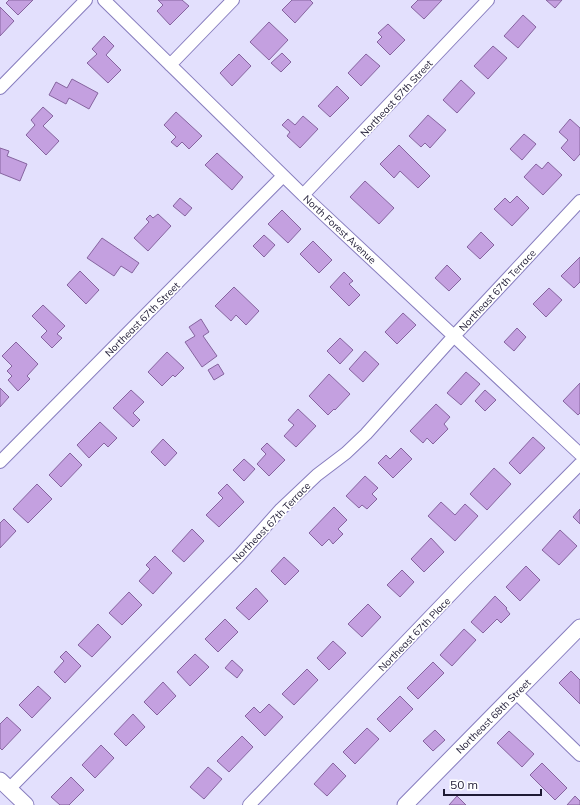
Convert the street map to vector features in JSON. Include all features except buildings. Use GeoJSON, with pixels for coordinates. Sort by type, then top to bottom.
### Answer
{"type":"FeatureCollection","features":[{"type":"Feature","properties":{"kind":"street"},"geometry":{"type":"LineString","coordinates":[[0,88],[86,0]]}},
{"type":"Feature","properties":{"kind":"street","name":"North Forest Avenue"},"geometry":{"type":"LineString","coordinates":[[104,0],[283,176],[580,454]]}},
{"type":"Feature","properties":{"kind":"street"},"geometry":{"type":"LineString","coordinates":[[170,65],[233,0]]}},
{"type":"Feature","properties":{"kind":"street","name":"Northeast 67th Street"},"geometry":{"type":"LineString","coordinates":[[303,195],[488,0]]}},
{"type":"Feature","properties":{"kind":"street","name":"Northeast 67th Street"},"geometry":{"type":"LineString","coordinates":[[0,462],[283,176]]}},
{"type":"Feature","properties":{"kind":"street","name":"Northeast 67th Terrace"},"geometry":{"type":"LineString","coordinates":[[4,784],[239,556],[281,509],[317,475],[346,453],[366,434],[580,200]]}},
{"type":"Feature","properties":{"kind":"street","name":"Northeast 67th Place"},"geometry":{"type":"LineString","coordinates":[[249,805],[465,580],[580,464]]}},
{"type":"Feature","properties":{"kind":"street","name":"Northeast 68th Street"},"geometry":{"type":"LineString","coordinates":[[406,805],[580,627]]}},
{"type":"Feature","properties":{"kind":"street"},"geometry":{"type":"LineString","coordinates":[[516,693],[580,755]]}},
{"type":"Feature","properties":{"kind":"street"},"geometry":{"type":"LineString","coordinates":[[4,784],[26,805]]}}]}
